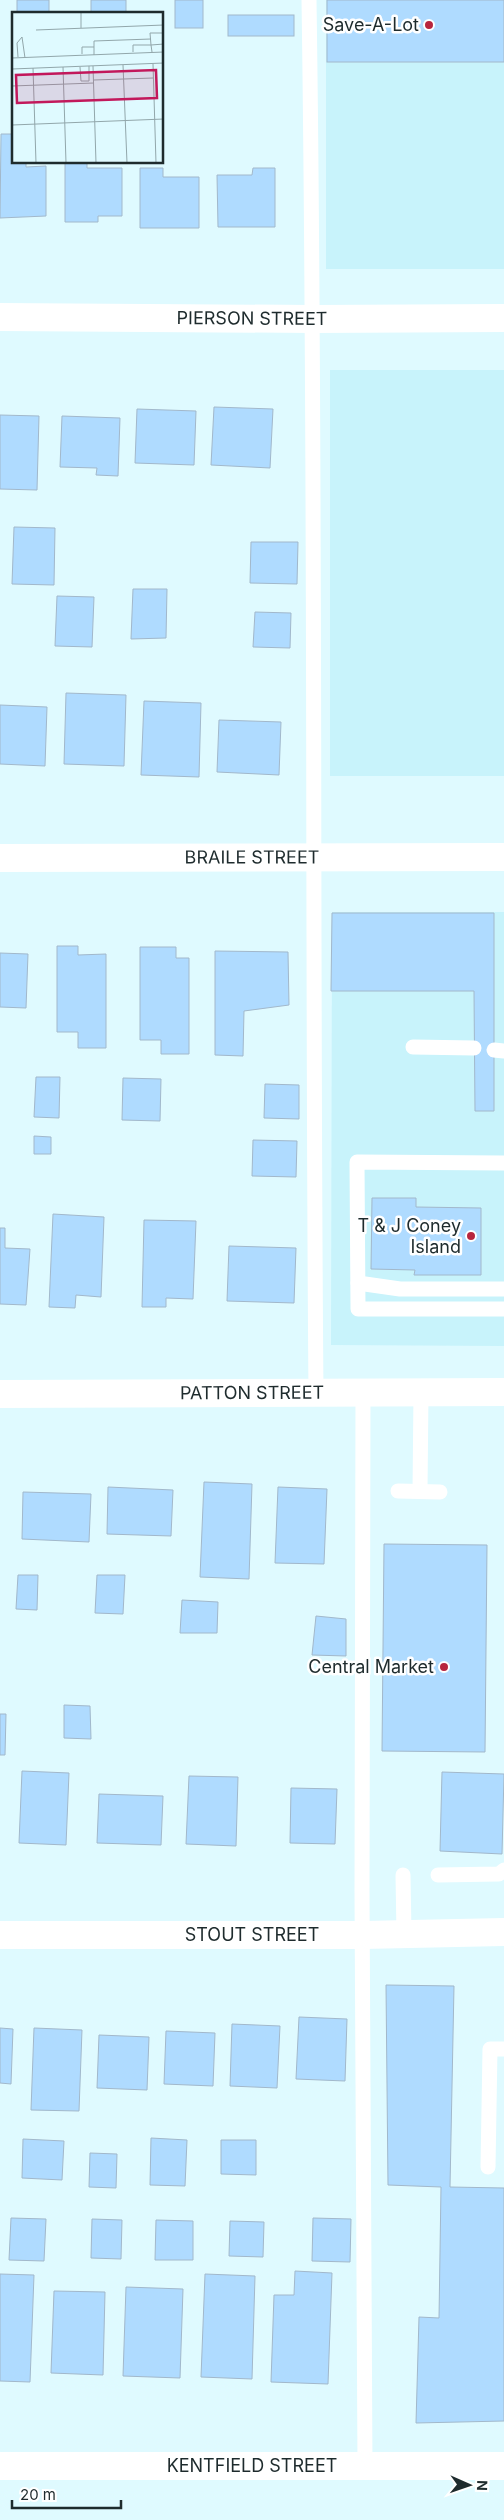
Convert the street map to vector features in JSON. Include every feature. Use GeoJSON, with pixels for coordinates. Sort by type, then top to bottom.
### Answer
{"type":"FeatureCollection","features":[{"type":"Feature","properties":{"kind":"street","name":"PIERSON STREET"},"geometry":{"type":"LineString","coordinates":[[0,317],[504,318]]}},
{"type":"Feature","properties":{"kind":"street","name":"BRAILE STREET"},"geometry":{"type":"LineString","coordinates":[[0,858],[504,858]]}},
{"type":"Feature","properties":{"kind":"street","name":"PATTON STREET"},"geometry":{"type":"LineString","coordinates":[[0,1394],[504,1392]]}},
{"type":"Feature","properties":{"kind":"street","name":"STOUT STREET"},"geometry":{"type":"LineString","coordinates":[[0,1936],[363,1935],[504,1932]]}},
{"type":"Feature","properties":{"kind":"street","name":"KENTFIELD STREET"},"geometry":{"type":"LineString","coordinates":[[0,2466],[504,2466]]}},
{"type":"Feature","properties":{"kind":"lane"},"geometry":{"type":"LineString","coordinates":[[308,0],[314,319],[313,858],[316,1393]]}},
{"type":"Feature","properties":{"kind":"lane"},"geometry":{"type":"LineString","coordinates":[[413,1047],[474,1048]]}},
{"type":"Feature","properties":{"kind":"lane"},"geometry":{"type":"LineString","coordinates":[[504,1163],[357,1162],[358,1309],[504,1308]]}},
{"type":"Feature","properties":{"kind":"lane"},"geometry":{"type":"LineString","coordinates":[[358,1283],[400,1289],[504,1289]]}},
{"type":"Feature","properties":{"kind":"lane"},"geometry":{"type":"LineString","coordinates":[[363,1393],[365,2467]]}},
{"type":"Feature","properties":{"kind":"lane"},"geometry":{"type":"LineString","coordinates":[[420,1491],[421,1393]]}},
{"type":"Feature","properties":{"kind":"lane"},"geometry":{"type":"LineString","coordinates":[[398,1491],[440,1492]]}},
{"type":"Feature","properties":{"kind":"lane"},"geometry":{"type":"LineString","coordinates":[[438,1875],[499,1874],[504,1870]]}},
{"type":"Feature","properties":{"kind":"lane"},"geometry":{"type":"LineString","coordinates":[[403,1875],[404,1934]]}},
{"type":"Feature","properties":{"kind":"lane"},"geometry":{"type":"LineString","coordinates":[[488,2167],[490,2049],[504,2049]]}},
{"type":"Feature","properties":{"kind":"shaded area"},"geometry":{"type":"Polygon","coordinates":[[[326,0],[504,0],[504,269],[326,269],[326,0]]]}},
{"type":"Feature","properties":{"kind":"shaded area"},"geometry":{"type":"Polygon","coordinates":[[[330,370],[504,370],[504,776],[330,776],[330,370]]]}},
{"type":"Feature","properties":{"kind":"shaded area"},"geometry":{"type":"Polygon","coordinates":[[[332,912],[504,912],[504,1346],[331,1345],[332,912]]]}},
{"type":"Feature","properties":{"kind":"building"},"geometry":{"type":"Polygon","coordinates":[[[17,0],[49,0],[49,12],[17,12],[17,0]]]}},
{"type":"Feature","properties":{"kind":"building"},"geometry":{"type":"Polygon","coordinates":[[[91,0],[126,0],[126,12],[91,12],[91,0]]]}},
{"type":"Feature","properties":{"kind":"building"},"geometry":{"type":"Polygon","coordinates":[[[175,0],[203,0],[203,28],[175,28],[175,0]]]}},
{"type":"Feature","properties":{"kind":"building"},"geometry":{"type":"Polygon","coordinates":[[[327,0],[504,0],[504,62],[327,62],[327,0]]]}},
{"type":"Feature","properties":{"kind":"building"},"geometry":{"type":"Polygon","coordinates":[[[228,15],[294,15],[294,36],[228,36],[228,15]]]}},
{"type":"Feature","properties":{"kind":"building"},"geometry":{"type":"Polygon","coordinates":[[[1,134],[12,134],[12,164],[26,164],[26,167],[46,166],[46,216],[0,218],[1,134]]]}},
{"type":"Feature","properties":{"kind":"building"},"geometry":{"type":"Polygon","coordinates":[[[65,164],[87,164],[87,168],[122,168],[122,216],[98,216],[98,222],[65,222],[65,164]]]}},
{"type":"Feature","properties":{"kind":"building"},"geometry":{"type":"Polygon","coordinates":[[[140,168],[163,168],[163,177],[199,177],[199,228],[140,228],[140,168]]]}},
{"type":"Feature","properties":{"kind":"building"},"geometry":{"type":"Polygon","coordinates":[[[253,168],[275,168],[275,227],[218,227],[217,175],[252,175],[253,168]]]}},
{"type":"Feature","properties":{"kind":"building"},"geometry":{"type":"Polygon","coordinates":[[[214,407],[273,409],[270,468],[211,465],[214,407]]]}},
{"type":"Feature","properties":{"kind":"building"},"geometry":{"type":"Polygon","coordinates":[[[137,409],[196,411],[194,465],[135,463],[137,409]]]}},
{"type":"Feature","properties":{"kind":"building"},"geometry":{"type":"Polygon","coordinates":[[[0,415],[39,416],[37,490],[0,489],[0,415]]]}},
{"type":"Feature","properties":{"kind":"building"},"geometry":{"type":"Polygon","coordinates":[[[62,416],[120,418],[118,476],[96,475],[97,468],[60,467],[62,416]]]}},
{"type":"Feature","properties":{"kind":"building"},"geometry":{"type":"Polygon","coordinates":[[[14,527],[55,528],[54,585],[12,584],[14,527]]]}},
{"type":"Feature","properties":{"kind":"building"},"geometry":{"type":"Polygon","coordinates":[[[251,542],[298,542],[297,584],[250,583],[251,542]]]}},
{"type":"Feature","properties":{"kind":"building"},"geometry":{"type":"Polygon","coordinates":[[[133,589],[167,589],[166,638],[131,639],[133,589]]]}},
{"type":"Feature","properties":{"kind":"building"},"geometry":{"type":"Polygon","coordinates":[[[57,596],[94,597],[92,647],[55,646],[57,596]]]}},
{"type":"Feature","properties":{"kind":"building"},"geometry":{"type":"Polygon","coordinates":[[[255,612],[291,613],[290,648],[253,647],[255,612]]]}},
{"type":"Feature","properties":{"kind":"building"},"geometry":{"type":"Polygon","coordinates":[[[66,693],[126,695],[124,766],[64,764],[66,693]]]}},
{"type":"Feature","properties":{"kind":"building"},"geometry":{"type":"Polygon","coordinates":[[[144,701],[201,703],[199,777],[141,775],[144,701]]]}},
{"type":"Feature","properties":{"kind":"building"},"geometry":{"type":"Polygon","coordinates":[[[0,705],[47,707],[45,766],[0,764],[0,705]]]}},
{"type":"Feature","properties":{"kind":"building"},"geometry":{"type":"Polygon","coordinates":[[[219,720],[281,722],[279,775],[217,772],[219,720]]]}},
{"type":"Feature","properties":{"kind":"building"},"geometry":{"type":"Polygon","coordinates":[[[332,913],[494,913],[494,1111],[475,1111],[474,991],[331,991],[332,913]]]}},
{"type":"Feature","properties":{"kind":"building"},"geometry":{"type":"Polygon","coordinates":[[[57,946],[78,946],[78,955],[106,954],[106,1048],[78,1048],[78,1032],[57,1032],[57,946]]]}},
{"type":"Feature","properties":{"kind":"building"},"geometry":{"type":"Polygon","coordinates":[[[140,947],[176,947],[176,958],[189,958],[189,1054],[161,1054],[161,1040],[140,1040],[140,947]]]}},
{"type":"Feature","properties":{"kind":"building"},"geometry":{"type":"Polygon","coordinates":[[[215,951],[288,952],[289,1005],[244,1011],[243,1056],[215,1055],[215,951]]]}},
{"type":"Feature","properties":{"kind":"building"},"geometry":{"type":"Polygon","coordinates":[[[0,953],[28,954],[26,1008],[0,1007],[0,953]]]}},
{"type":"Feature","properties":{"kind":"building"},"geometry":{"type":"Polygon","coordinates":[[[36,1077],[60,1077],[59,1118],[34,1117],[36,1077]]]}},
{"type":"Feature","properties":{"kind":"building"},"geometry":{"type":"Polygon","coordinates":[[[123,1078],[161,1079],[160,1121],[122,1120],[123,1078]]]}},
{"type":"Feature","properties":{"kind":"building"},"geometry":{"type":"Polygon","coordinates":[[[265,1084],[299,1085],[299,1119],[264,1118],[265,1084]]]}},
{"type":"Feature","properties":{"kind":"building"},"geometry":{"type":"Polygon","coordinates":[[[34,1136],[51,1137],[51,1154],[34,1154],[34,1136]]]}},
{"type":"Feature","properties":{"kind":"building"},"geometry":{"type":"Polygon","coordinates":[[[253,1140],[297,1141],[296,1177],[252,1176],[253,1140]]]}},
{"type":"Feature","properties":{"kind":"building"},"geometry":{"type":"Polygon","coordinates":[[[372,1198],[416,1198],[416,1207],[481,1208],[481,1275],[414,1275],[415,1270],[371,1269],[372,1198]]]}},
{"type":"Feature","properties":{"kind":"building"},"geometry":{"type":"Polygon","coordinates":[[[53,1214],[104,1217],[101,1297],[76,1295],[75,1308],[49,1307],[53,1214]]]}},
{"type":"Feature","properties":{"kind":"building"},"geometry":{"type":"Polygon","coordinates":[[[144,1220],[196,1221],[193,1299],[166,1298],[166,1307],[142,1307],[144,1220]]]}},
{"type":"Feature","properties":{"kind":"building"},"geometry":{"type":"Polygon","coordinates":[[[0,1228],[5,1228],[5,1248],[30,1249],[26,1305],[0,1304],[0,1228]]]}},
{"type":"Feature","properties":{"kind":"building"},"geometry":{"type":"Polygon","coordinates":[[[229,1246],[296,1248],[294,1303],[227,1301],[229,1246]]]}},
{"type":"Feature","properties":{"kind":"building"},"geometry":{"type":"Polygon","coordinates":[[[204,1482],[252,1484],[249,1579],[200,1577],[204,1482]]]}},
{"type":"Feature","properties":{"kind":"building"},"geometry":{"type":"Polygon","coordinates":[[[108,1487],[173,1490],[171,1536],[107,1534],[108,1487]]]}},
{"type":"Feature","properties":{"kind":"building"},"geometry":{"type":"Polygon","coordinates":[[[278,1487],[327,1489],[324,1564],[275,1563],[278,1487]]]}},
{"type":"Feature","properties":{"kind":"building"},"geometry":{"type":"Polygon","coordinates":[[[23,1492],[91,1494],[89,1542],[22,1539],[23,1492]]]}},
{"type":"Feature","properties":{"kind":"building"},"geometry":{"type":"Polygon","coordinates":[[[384,1544],[487,1545],[485,1752],[382,1751],[384,1544]]]}},
{"type":"Feature","properties":{"kind":"building"},"geometry":{"type":"Polygon","coordinates":[[[18,1575],[38,1575],[37,1610],[16,1609],[18,1575]]]}},
{"type":"Feature","properties":{"kind":"building"},"geometry":{"type":"Polygon","coordinates":[[[97,1575],[125,1575],[123,1614],[95,1613],[97,1575]]]}},
{"type":"Feature","properties":{"kind":"building"},"geometry":{"type":"Polygon","coordinates":[[[182,1600],[218,1602],[217,1633],[180,1633],[182,1600]]]}},
{"type":"Feature","properties":{"kind":"building"},"geometry":{"type":"Polygon","coordinates":[[[316,1616],[346,1619],[346,1656],[312,1655],[316,1616]]]}},
{"type":"Feature","properties":{"kind":"building"},"geometry":{"type":"Polygon","coordinates":[[[64,1705],[90,1706],[91,1739],[64,1738],[64,1705]]]}},
{"type":"Feature","properties":{"kind":"building"},"geometry":{"type":"Polygon","coordinates":[[[0,1714],[6,1714],[5,1755],[0,1755],[0,1714]]]}},
{"type":"Feature","properties":{"kind":"building"},"geometry":{"type":"Polygon","coordinates":[[[22,1771],[69,1773],[66,1845],[19,1843],[22,1771]]]}},
{"type":"Feature","properties":{"kind":"building"},"geometry":{"type":"Polygon","coordinates":[[[442,1772],[504,1774],[502,1854],[440,1851],[442,1772]]]}},
{"type":"Feature","properties":{"kind":"building"},"geometry":{"type":"Polygon","coordinates":[[[189,1776],[238,1777],[236,1846],[186,1844],[189,1776]]]}},
{"type":"Feature","properties":{"kind":"building"},"geometry":{"type":"Polygon","coordinates":[[[291,1788],[337,1789],[335,1844],[290,1843],[291,1788]]]}},
{"type":"Feature","properties":{"kind":"building"},"geometry":{"type":"Polygon","coordinates":[[[99,1794],[163,1796],[161,1845],[97,1843],[99,1794]]]}},
{"type":"Feature","properties":{"kind":"building"},"geometry":{"type":"Polygon","coordinates":[[[386,1985],[454,1986],[450,2187],[504,2188],[504,2421],[416,2423],[419,2317],[439,2318],[441,2187],[388,2185],[386,1985]]]}},
{"type":"Feature","properties":{"kind":"building"},"geometry":{"type":"Polygon","coordinates":[[[299,2017],[347,2019],[345,2081],[296,2079],[299,2017]]]}},
{"type":"Feature","properties":{"kind":"building"},"geometry":{"type":"Polygon","coordinates":[[[232,2024],[280,2026],[277,2088],[230,2086],[232,2024]]]}},
{"type":"Feature","properties":{"kind":"building"},"geometry":{"type":"Polygon","coordinates":[[[0,2028],[13,2029],[11,2084],[0,2083],[0,2028]]]}},
{"type":"Feature","properties":{"kind":"building"},"geometry":{"type":"Polygon","coordinates":[[[34,2028],[82,2030],[79,2111],[31,2110],[34,2028]]]}},
{"type":"Feature","properties":{"kind":"building"},"geometry":{"type":"Polygon","coordinates":[[[166,2031],[215,2033],[213,2086],[164,2084],[166,2031]]]}},
{"type":"Feature","properties":{"kind":"building"},"geometry":{"type":"Polygon","coordinates":[[[99,2035],[149,2037],[147,2090],[97,2088],[99,2035]]]}},
{"type":"Feature","properties":{"kind":"building"},"geometry":{"type":"Polygon","coordinates":[[[151,2138],[187,2140],[185,2186],[150,2185],[151,2138]]]}},
{"type":"Feature","properties":{"kind":"building"},"geometry":{"type":"Polygon","coordinates":[[[23,2139],[64,2141],[62,2180],[22,2178],[23,2139]]]}},
{"type":"Feature","properties":{"kind":"building"},"geometry":{"type":"Polygon","coordinates":[[[221,2140],[256,2140],[256,2175],[221,2174],[221,2140]]]}},
{"type":"Feature","properties":{"kind":"building"},"geometry":{"type":"Polygon","coordinates":[[[90,2153],[117,2154],[116,2188],[89,2187],[90,2153]]]}},
{"type":"Feature","properties":{"kind":"building"},"geometry":{"type":"Polygon","coordinates":[[[11,2218],[46,2219],[44,2261],[9,2260],[11,2218]]]}},
{"type":"Feature","properties":{"kind":"building"},"geometry":{"type":"Polygon","coordinates":[[[313,2218],[351,2219],[350,2262],[312,2261],[313,2218]]]}},
{"type":"Feature","properties":{"kind":"building"},"geometry":{"type":"Polygon","coordinates":[[[92,2219],[122,2220],[121,2259],[91,2258],[92,2219]]]}},
{"type":"Feature","properties":{"kind":"building"},"geometry":{"type":"Polygon","coordinates":[[[156,2220],[193,2221],[193,2260],[155,2260],[156,2220]]]}},
{"type":"Feature","properties":{"kind":"building"},"geometry":{"type":"Polygon","coordinates":[[[230,2221],[264,2222],[263,2257],[229,2256],[230,2221]]]}},
{"type":"Feature","properties":{"kind":"building"},"geometry":{"type":"Polygon","coordinates":[[[295,2271],[332,2273],[328,2384],[271,2382],[274,2295],[294,2295],[295,2271]]]}},
{"type":"Feature","properties":{"kind":"building"},"geometry":{"type":"Polygon","coordinates":[[[0,2274],[34,2275],[30,2382],[0,2381],[0,2274]]]}},
{"type":"Feature","properties":{"kind":"building"},"geometry":{"type":"Polygon","coordinates":[[[205,2274],[255,2276],[252,2379],[201,2377],[205,2274]]]}},
{"type":"Feature","properties":{"kind":"building"},"geometry":{"type":"Polygon","coordinates":[[[126,2287],[183,2289],[180,2378],[123,2376],[126,2287]]]}},
{"type":"Feature","properties":{"kind":"building"},"geometry":{"type":"Polygon","coordinates":[[[54,2291],[105,2292],[103,2375],[51,2373],[54,2291]]]}},
{"type":"Feature","properties":{"kind":"place","name":"Save-A-Lot"},"geometry":{"type":"Point","coordinates":[429,25]}},
{"type":"Feature","properties":{"kind":"place","name":"T & J Coney Island"},"geometry":{"type":"Point","coordinates":[471,1236]}},
{"type":"Feature","properties":{"kind":"place","name":"Central Market"},"geometry":{"type":"Point","coordinates":[444,1667]}}]}
